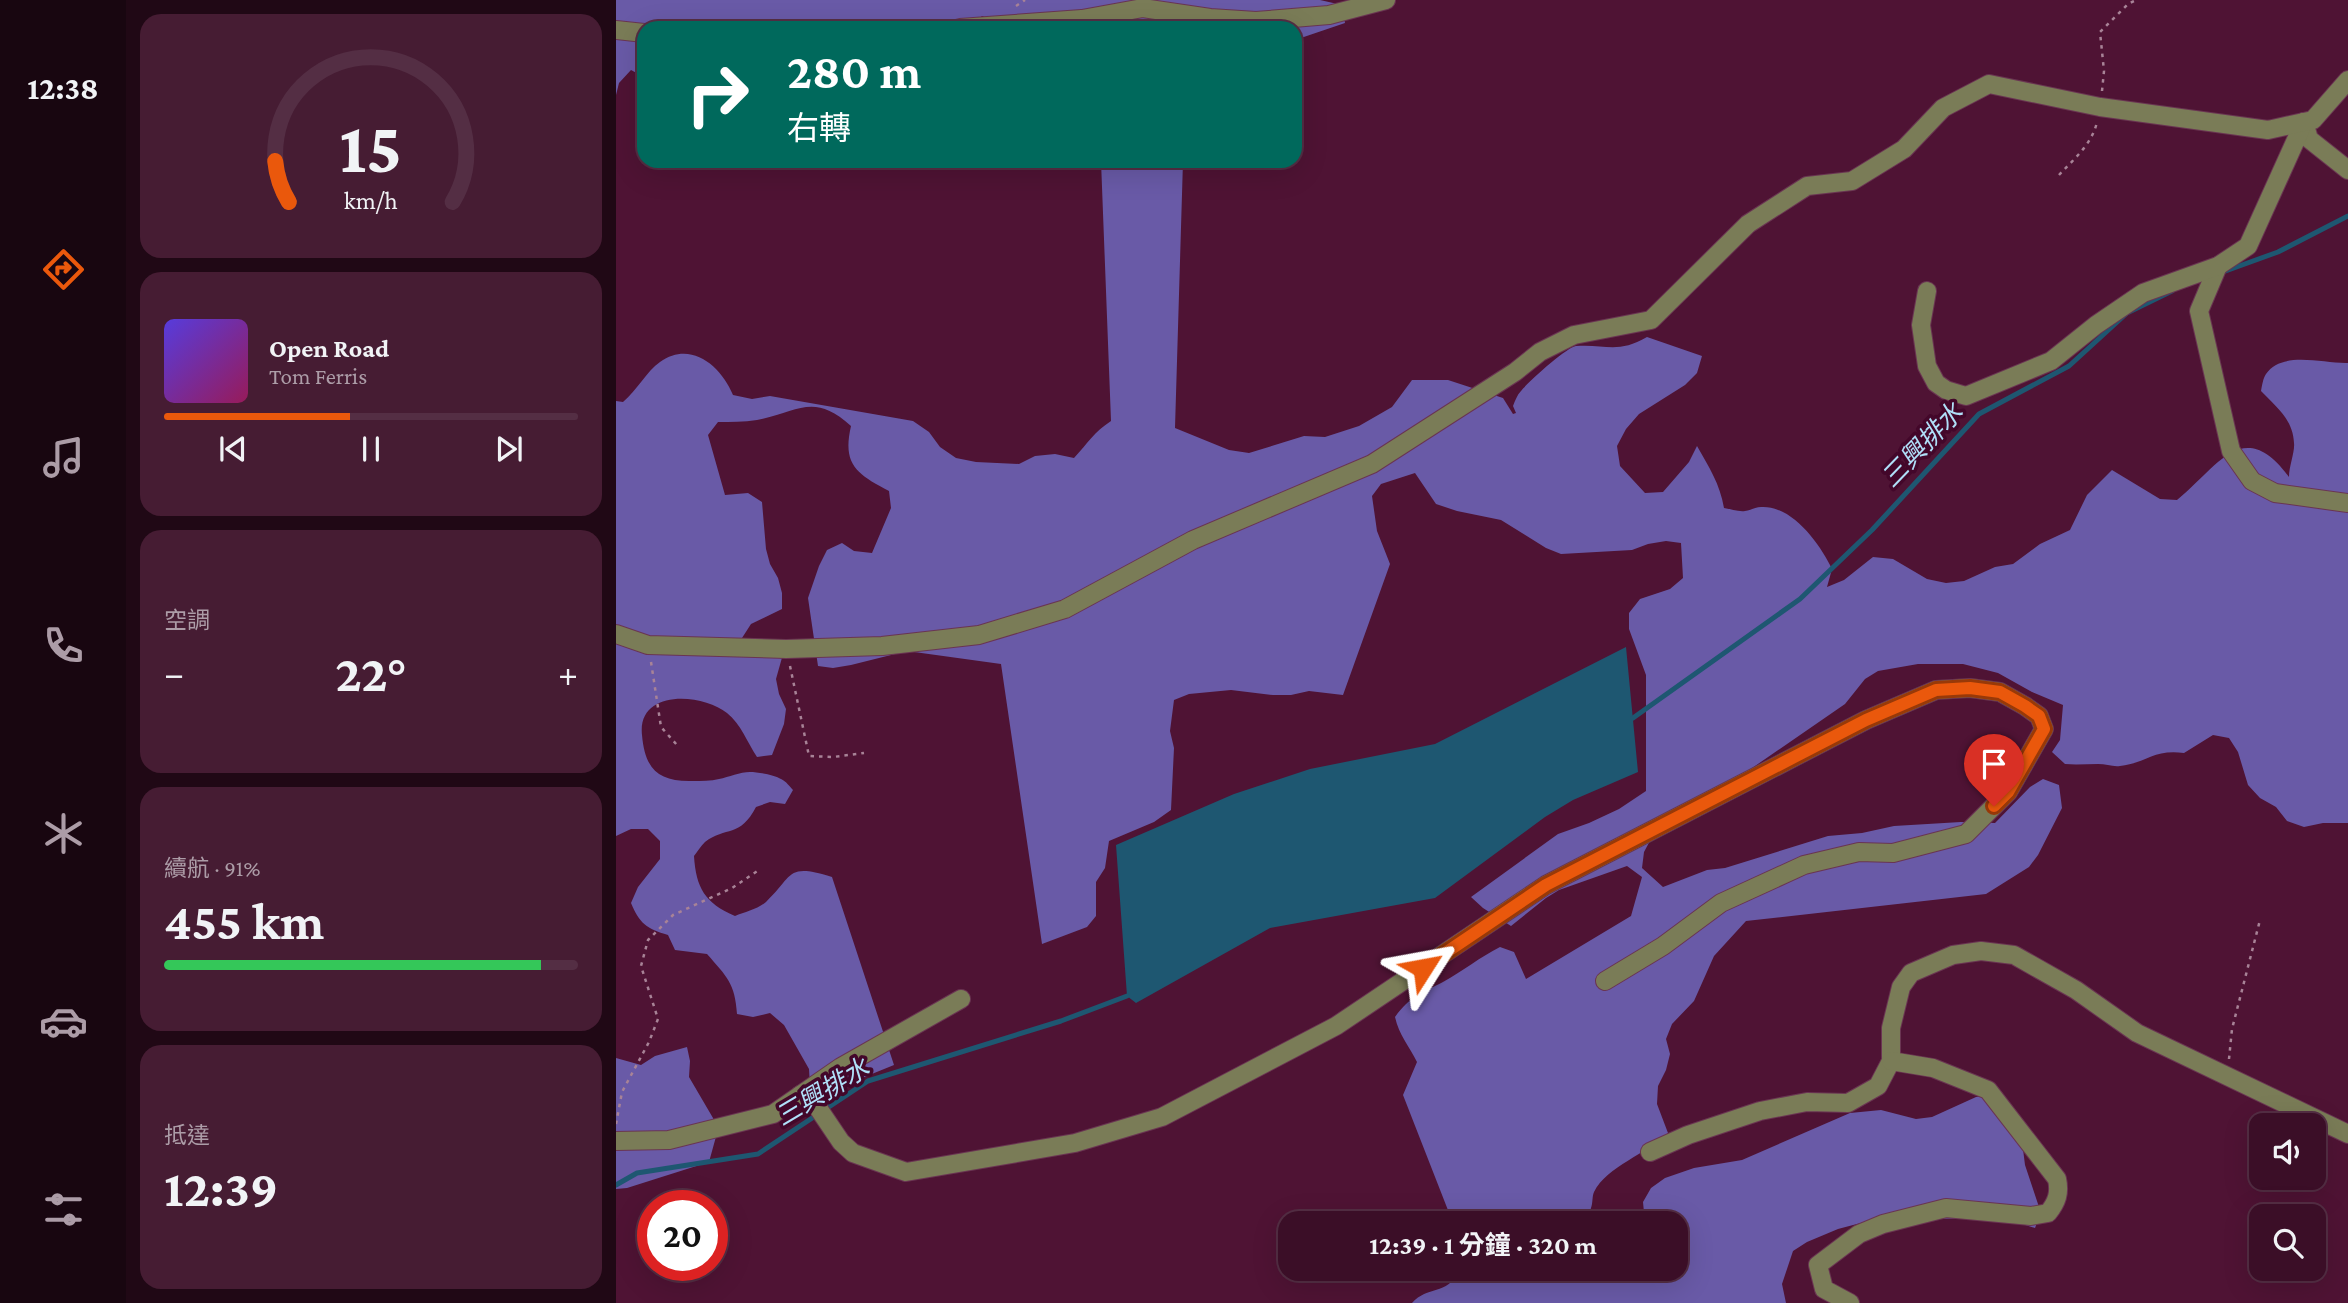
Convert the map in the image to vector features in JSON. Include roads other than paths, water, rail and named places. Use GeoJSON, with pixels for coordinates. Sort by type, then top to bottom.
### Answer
{"type":"FeatureCollection","features":[{"type":"Feature","properties":{"kind":"lane"},"geometry":{"type":"LineString","coordinates":[[1055,21],[1143,8],[1210,18],[1256,21],[1329,15],[1386,0]]}},
{"type":"Feature","properties":{"kind":"lane"},"geometry":{"type":"LineString","coordinates":[[616,30],[637,32]]}},
{"type":"Feature","properties":{"kind":"lane"},"geometry":{"type":"LineString","coordinates":[[616,634],[648,645],[786,649],[882,646],[979,635],[1066,609],[1193,540],[1372,464],[1541,352],[1574,335],[1651,320],[1748,224],[1807,186],[1852,181],[1904,149],[1943,108],[1989,84],[2100,107],[2268,130],[2313,120],[2348,80]]}},
{"type":"Feature","properties":{"kind":"lane"},"geometry":{"type":"LineString","coordinates":[[2304,122],[2309,139],[2348,170]]}},
{"type":"Feature","properties":{"kind":"lane"},"geometry":{"type":"LineString","coordinates":[[1927,291],[1921,325],[1927,366],[1936,383],[1946,390],[1966,396],[2051,360],[2143,293],[2218,266],[2248,246],[2304,122]]}},
{"type":"Feature","properties":{"kind":"lane"},"geometry":{"type":"LineString","coordinates":[[2218,266],[2199,311],[2231,452],[2252,481],[2275,493],[2348,503]]}},
{"type":"Feature","properties":{"kind":"lane"},"geometry":{"type":"LineString","coordinates":[[800,1095],[814,1102],[841,1142],[853,1153],[906,1172],[1075,1143],[1163,1118],[1336,1026],[1546,885],[1866,720],[1936,690],[1970,688],[2000,692],[2039,716],[2044,729],[2008,792],[1965,834],[1894,853],[1859,852],[1804,864],[1721,903],[1663,946],[1605,981]]}},
{"type":"Feature","properties":{"kind":"lane"},"geometry":{"type":"LineString","coordinates":[[1650,1152],[1688,1135],[1760,1111],[1807,1102],[1848,1103],[1878,1086],[1891,1061],[1891,1028],[1901,987],[1911,973],[1953,955],[1981,951],[2014,955],[2076,990],[2137,1033],[2348,1134]]}},
{"type":"Feature","properties":{"kind":"lane"},"geometry":{"type":"LineString","coordinates":[[616,1142],[669,1140],[773,1114],[841,1067],[961,999]]}},
{"type":"Feature","properties":{"kind":"lane"},"geometry":{"type":"LineString","coordinates":[[1850,1303],[1824,1289],[1818,1265],[1859,1234],[1883,1224],[1946,1208],[2031,1216],[2048,1213],[2056,1203],[2059,1191],[2057,1179],[1987,1090],[1933,1068],[1891,1061]]}},
{"type":"Feature","properties":{"kind":"water"},"geometry":{"type":"Polygon","coordinates":[[[1626,647],[1638,772],[1573,800],[1545,817],[1435,898],[1270,928],[1136,1003],[1127,996],[1116,845],[1234,794],[1310,769],[1435,744],[1626,647]]]}},
{"type":"Feature","properties":{"kind":"waterway","name":"三興排水"},"geometry":{"type":"LineString","coordinates":[[2220,273],[2278,252],[2348,216]]}},
{"type":"Feature","properties":{"kind":"waterway","name":"三興排水"},"geometry":{"type":"LineString","coordinates":[[1633,718],[1800,599],[1872,530],[1979,414],[2069,366],[2127,313],[2172,291]]}},
{"type":"Feature","properties":{"kind":"waterway","name":"三興排水"},"geometry":{"type":"LineString","coordinates":[[616,1185],[637,1173],[758,1154],[868,1081],[1061,1021],[1127,996]]}}]}
